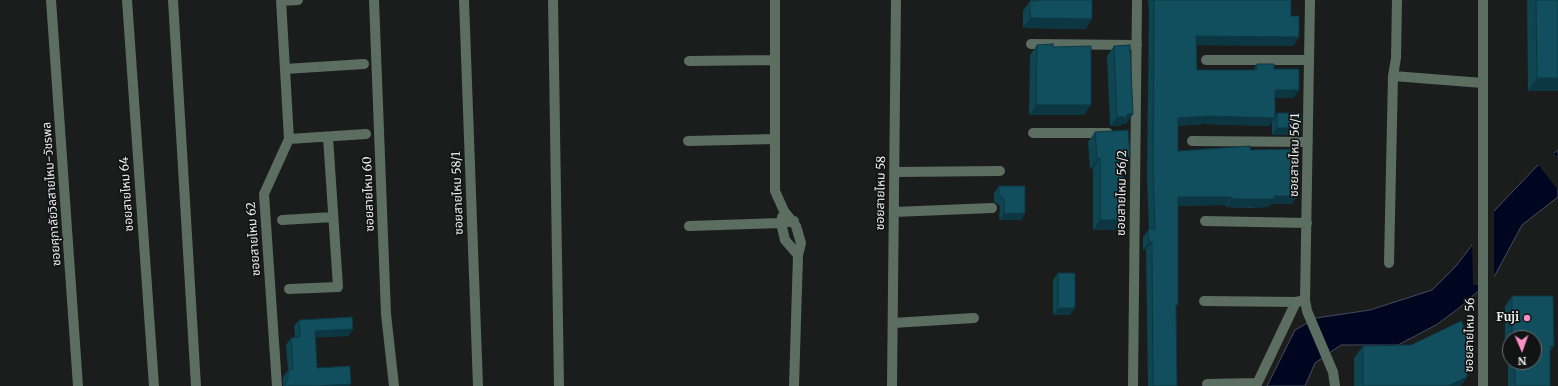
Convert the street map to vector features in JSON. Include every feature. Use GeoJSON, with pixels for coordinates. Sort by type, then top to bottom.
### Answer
{"type":"FeatureCollection","features":[{"type":"Feature","properties":{"kind":"street","name":"ซอยศุภาลัยวิลสายไหม-วัชรพล"},"geometry":{"type":"LineString","coordinates":[[52,0],[78,386]]}},
{"type":"Feature","properties":{"kind":"street","name":"ซอยสายไหม 64"},"geometry":{"type":"LineString","coordinates":[[127,0],[154,386]]}},
{"type":"Feature","properties":{"kind":"street"},"geometry":{"type":"LineString","coordinates":[[173,0],[196,386]]}},
{"type":"Feature","properties":{"kind":"street"},"geometry":{"type":"LineString","coordinates":[[281,0],[298,0]]}},
{"type":"Feature","properties":{"kind":"street","name":"ซอยสายไหม 62"},"geometry":{"type":"LineString","coordinates":[[277,386],[264,194],[290,139],[281,0]]}},
{"type":"Feature","properties":{"kind":"street","name":"ซอยสายไหม 60"},"geometry":{"type":"LineString","coordinates":[[374,0],[386,306],[394,386]]}},
{"type":"Feature","properties":{"kind":"street","name":"ซอยสายไหม 58/1"},"geometry":{"type":"LineString","coordinates":[[464,0],[478,386]]}},
{"type":"Feature","properties":{"kind":"street"},"geometry":{"type":"LineString","coordinates":[[553,0],[559,386]]}},
{"type":"Feature","properties":{"kind":"street"},"geometry":{"type":"LineString","coordinates":[[775,0],[775,191],[784,211],[794,221],[801,237],[798,256],[794,386]]}},
{"type":"Feature","properties":{"kind":"street","name":"ซอยสายไหม 58"},"geometry":{"type":"LineString","coordinates":[[892,386],[896,0]]}},
{"type":"Feature","properties":{"kind":"street","name":"ซอยสายไหม 56/2"},"geometry":{"type":"LineString","coordinates":[[1133,386],[1128,133],[1137,45],[1137,0]]}},
{"type":"Feature","properties":{"kind":"street","name":"ซอยสายไหม 56/1"},"geometry":{"type":"LineString","coordinates":[[1310,0],[1307,223],[1300,301],[1306,311],[1333,372],[1335,386]]}},
{"type":"Feature","properties":{"kind":"street"},"geometry":{"type":"LineString","coordinates":[[1389,263],[1393,76],[1396,58],[1397,0]]}},
{"type":"Feature","properties":{"kind":"street","name":"ซอยสายไหม 56"},"geometry":{"type":"LineString","coordinates":[[1483,0],[1483,386]]}},
{"type":"Feature","properties":{"kind":"street"},"geometry":{"type":"LineString","coordinates":[[1031,44],[1137,45]]}},
{"type":"Feature","properties":{"kind":"street"},"geometry":{"type":"LineString","coordinates":[[689,61],[775,60]]}},
{"type":"Feature","properties":{"kind":"street"},"geometry":{"type":"LineString","coordinates":[[1206,60],[1309,60]]}},
{"type":"Feature","properties":{"kind":"street"},"geometry":{"type":"LineString","coordinates":[[285,70],[364,64]]}},
{"type":"Feature","properties":{"kind":"street"},"geometry":{"type":"LineString","coordinates":[[1393,76],[1483,83]]}},
{"type":"Feature","properties":{"kind":"street"},"geometry":{"type":"LineString","coordinates":[[1033,133],[1128,133]]}},
{"type":"Feature","properties":{"kind":"street"},"geometry":{"type":"LineString","coordinates":[[290,139],[366,134]]}},
{"type":"Feature","properties":{"kind":"street"},"geometry":{"type":"LineString","coordinates":[[289,289],[338,287],[328,137]]}},
{"type":"Feature","properties":{"kind":"street"},"geometry":{"type":"LineString","coordinates":[[688,141],[775,139]]}},
{"type":"Feature","properties":{"kind":"street"},"geometry":{"type":"LineString","coordinates":[[1192,141],[1308,142]]}},
{"type":"Feature","properties":{"kind":"street"},"geometry":{"type":"LineString","coordinates":[[895,172],[1000,171]]}},
{"type":"Feature","properties":{"kind":"street"},"geometry":{"type":"LineString","coordinates":[[894,212],[992,208]]}},
{"type":"Feature","properties":{"kind":"street"},"geometry":{"type":"LineString","coordinates":[[784,211],[782,223],[785,240],[798,256]]}},
{"type":"Feature","properties":{"kind":"street"},"geometry":{"type":"LineString","coordinates":[[282,220],[334,217]]}},
{"type":"Feature","properties":{"kind":"street"},"geometry":{"type":"LineString","coordinates":[[689,226],[782,223],[794,221]]}},
{"type":"Feature","properties":{"kind":"street"},"geometry":{"type":"LineString","coordinates":[[1205,221],[1307,223]]}},
{"type":"Feature","properties":{"kind":"street"},"geometry":{"type":"LineString","coordinates":[[1204,301],[1300,301],[1257,385],[1207,384]]}},
{"type":"Feature","properties":{"kind":"street"},"geometry":{"type":"LineString","coordinates":[[893,323],[974,318]]}},
{"type":"Feature","properties":{"kind":"water"},"geometry":{"type":"Polygon","coordinates":[[[1558,150],[1558,197],[1522,225],[1494,277],[1458,309],[1436,325],[1398,345],[1341,345],[1315,363],[1305,386],[1267,386],[1295,330],[1316,318],[1370,310],[1432,290],[1456,266],[1472,245],[1494,211],[1538,165],[1558,150]]]}},
{"type":"Feature","properties":{"kind":"pier"},"geometry":{"type":"Polygon","coordinates":[[[1553,152],[1558,158],[1558,190],[1537,163],[1553,152]]]}},
{"type":"Feature","properties":{"kind":"pier"},"geometry":{"type":"Polygon","coordinates":[[[1491,211],[1494,211],[1494,280],[1489,285],[1473,285],[1472,242],[1491,211]]]}},
{"type":"Feature","properties":{"kind":"building"},"geometry":{"type":"Polygon","coordinates":[[[1092,0],[1092,19],[1030,18],[1030,1],[1092,0]]]}},
{"type":"Feature","properties":{"kind":"building"},"geometry":{"type":"Polygon","coordinates":[[[1154,0],[1291,0],[1291,16],[1299,16],[1299,37],[1196,36],[1197,70],[1257,70],[1257,64],[1274,64],[1274,69],[1299,69],[1299,90],[1275,90],[1275,118],[1208,116],[1178,118],[1178,151],[1250,146],[1250,150],[1297,149],[1299,168],[1297,196],[1274,196],[1274,199],[1178,197],[1178,305],[1176,305],[1177,386],[1153,386],[1152,242],[1149,242],[1148,229],[1155,229],[1153,168],[1154,0]]]}},
{"type":"Feature","properties":{"kind":"building"},"geometry":{"type":"Polygon","coordinates":[[[1536,0],[1558,0],[1558,78],[1537,78],[1536,0]]]}},
{"type":"Feature","properties":{"kind":"building"},"geometry":{"type":"Polygon","coordinates":[[[1053,44],[1053,47],[1091,46],[1091,105],[1036,105],[1037,45],[1053,44]]]}},
{"type":"Feature","properties":{"kind":"building"},"geometry":{"type":"Polygon","coordinates":[[[1130,45],[1133,114],[1127,114],[1127,117],[1117,117],[1114,46],[1130,45]]]}},
{"type":"Feature","properties":{"kind":"building"},"geometry":{"type":"Polygon","coordinates":[[[1277,113],[1301,113],[1301,128],[1277,128],[1277,113]]]}},
{"type":"Feature","properties":{"kind":"building"},"geometry":{"type":"Polygon","coordinates":[[[1128,130],[1130,156],[1123,157],[1123,220],[1100,220],[1100,158],[1097,159],[1095,132],[1128,130]]]}},
{"type":"Feature","properties":{"kind":"building"},"geometry":{"type":"Polygon","coordinates":[[[999,186],[1025,186],[1025,213],[1004,214],[1004,199],[999,195],[999,186]]]}},
{"type":"Feature","properties":{"kind":"building"},"geometry":{"type":"Polygon","coordinates":[[[1058,273],[1075,273],[1075,308],[1058,308],[1058,273]]]}},
{"type":"Feature","properties":{"kind":"building"},"geometry":{"type":"Polygon","coordinates":[[[1512,296],[1553,296],[1554,346],[1550,346],[1550,386],[1515,386],[1515,370],[1542,370],[1542,330],[1512,330],[1512,296]]]}},
{"type":"Feature","properties":{"kind":"building"},"geometry":{"type":"Polygon","coordinates":[[[352,317],[353,329],[315,331],[317,368],[350,366],[351,384],[285,386],[288,379],[288,370],[293,369],[291,338],[300,337],[299,320],[352,317]]]}},
{"type":"Feature","properties":{"kind":"building"},"geometry":{"type":"Polygon","coordinates":[[[1461,321],[1468,334],[1467,377],[1448,386],[1363,386],[1363,346],[1411,345],[1461,321]]]}},
{"type":"Feature","properties":{"kind":"place","name":"Fuji"},"geometry":{"type":"Point","coordinates":[1527,318]}}]}
